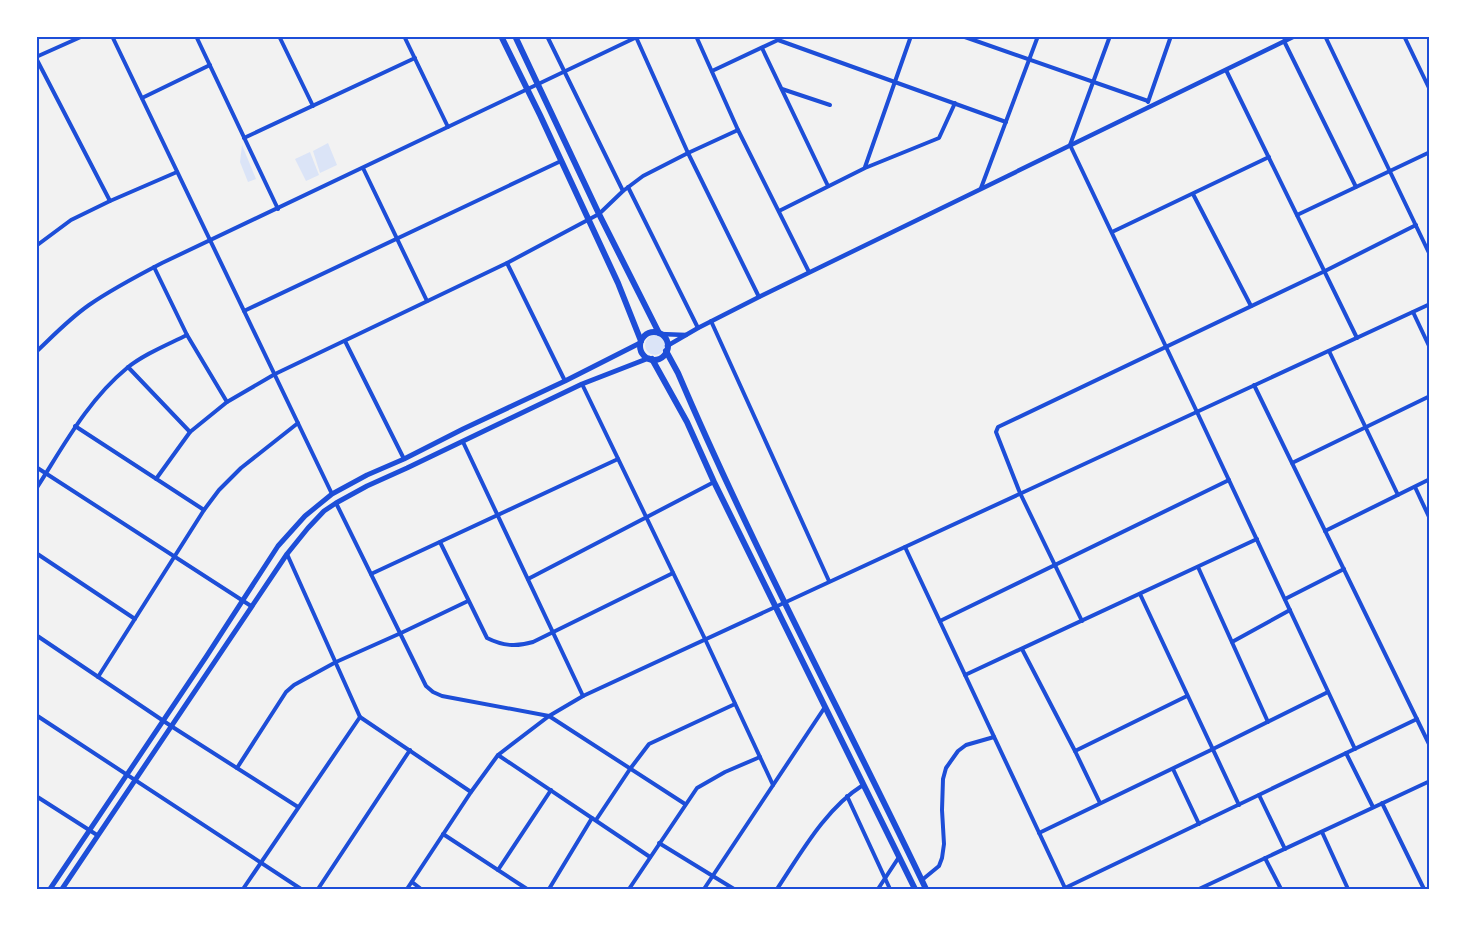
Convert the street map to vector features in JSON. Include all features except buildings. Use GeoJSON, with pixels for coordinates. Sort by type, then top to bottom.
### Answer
{"type":"FeatureCollection","features":[{"type":"Feature","properties":{"kind":"main road"},"geometry":{"type":"LineString","coordinates":[[501,36],[621,290],[641,342],[642,352],[650,359],[687,422],[714,482],[915,889]]}},
{"type":"Feature","properties":{"kind":"main road"},"geometry":{"type":"LineString","coordinates":[[515,36],[599,214],[660,333],[666,339],[667,349],[784,603],[877,785],[926,889]]}},
{"type":"Feature","properties":{"kind":"main road"},"geometry":{"type":"LineString","coordinates":[[50,889],[278,546],[305,516],[332,494],[367,475],[565,381],[641,342],[650,332],[660,333]]}},
{"type":"Feature","properties":{"kind":"main road"},"geometry":{"type":"LineString","coordinates":[[62,889],[287,554],[324,511],[367,486],[582,384],[658,358],[667,349]]}},
{"type":"Feature","properties":{"kind":"main road"},"geometry":{"type":"LineString","coordinates":[[319,504],[324,511]]}},
{"type":"Feature","properties":{"kind":"street"},"geometry":{"type":"LineString","coordinates":[[83,36],[36,58],[110,201]]}},
{"type":"Feature","properties":{"kind":"street"},"geometry":{"type":"LineString","coordinates":[[112,36],[332,494]]}},
{"type":"Feature","properties":{"kind":"street"},"geometry":{"type":"LineString","coordinates":[[196,36],[278,209]]}},
{"type":"Feature","properties":{"kind":"street"},"geometry":{"type":"LineString","coordinates":[[279,36],[313,106]]}},
{"type":"Feature","properties":{"kind":"street"},"geometry":{"type":"LineString","coordinates":[[404,36],[448,127]]}},
{"type":"Feature","properties":{"kind":"street"},"geometry":{"type":"LineString","coordinates":[[547,36],[623,191]]}},
{"type":"Feature","properties":{"kind":"street"},"geometry":{"type":"LineString","coordinates":[[36,352],[87,306],[154,267],[637,36],[688,153],[759,297]]}},
{"type":"Feature","properties":{"kind":"street"},"geometry":{"type":"LineString","coordinates":[[696,36],[738,130],[809,272]]}},
{"type":"Feature","properties":{"kind":"street"},"geometry":{"type":"LineString","coordinates":[[865,168],[911,36]]}},
{"type":"Feature","properties":{"kind":"street"},"geometry":{"type":"LineString","coordinates":[[962,36],[1148,101]]}},
{"type":"Feature","properties":{"kind":"street"},"geometry":{"type":"LineString","coordinates":[[981,188],[1038,36]]}},
{"type":"Feature","properties":{"kind":"street"},"geometry":{"type":"LineString","coordinates":[[1110,36],[1070,145],[1355,749]]}},
{"type":"Feature","properties":{"kind":"street"},"geometry":{"type":"LineString","coordinates":[[1146,109],[1171,36]]}},
{"type":"Feature","properties":{"kind":"street"},"geometry":{"type":"LineString","coordinates":[[1325,36],[1430,255]]}},
{"type":"Feature","properties":{"kind":"street"},"geometry":{"type":"LineString","coordinates":[[1404,36],[1430,90]]}},
{"type":"Feature","properties":{"kind":"street"},"geometry":{"type":"LineString","coordinates":[[667,349],[698,328],[809,272],[1292,37]]}},
{"type":"Feature","properties":{"kind":"street"},"geometry":{"type":"LineString","coordinates":[[712,71],[778,40],[1006,122]]}},
{"type":"Feature","properties":{"kind":"street"},"geometry":{"type":"LineString","coordinates":[[1284,41],[1356,187]]}},
{"type":"Feature","properties":{"kind":"street"},"geometry":{"type":"LineString","coordinates":[[762,48],[828,186]]}},
{"type":"Feature","properties":{"kind":"street"},"geometry":{"type":"LineString","coordinates":[[244,138],[415,58]]}},
{"type":"Feature","properties":{"kind":"street"},"geometry":{"type":"LineString","coordinates":[[142,98],[210,65]]}},
{"type":"Feature","properties":{"kind":"street"},"geometry":{"type":"LineString","coordinates":[[1226,70],[1357,338]]}},
{"type":"Feature","properties":{"kind":"street"},"geometry":{"type":"LineString","coordinates":[[781,89],[830,105]]}},
{"type":"Feature","properties":{"kind":"street"},"geometry":{"type":"LineString","coordinates":[[779,211],[865,168],[939,138],[955,103]]}},
{"type":"Feature","properties":{"kind":"street"},"geometry":{"type":"LineString","coordinates":[[156,479],[190,432],[227,402],[275,374],[507,263],[588,220],[599,214],[643,176],[738,130]]}},
{"type":"Feature","properties":{"kind":"street"},"geometry":{"type":"LineString","coordinates":[[1297,215],[1430,152]]}},
{"type":"Feature","properties":{"kind":"street"},"geometry":{"type":"LineString","coordinates":[[1112,232],[1269,157]]}},
{"type":"Feature","properties":{"kind":"street"},"geometry":{"type":"LineString","coordinates":[[244,311],[561,161]]}},
{"type":"Feature","properties":{"kind":"street"},"geometry":{"type":"LineString","coordinates":[[363,168],[427,301]]}},
{"type":"Feature","properties":{"kind":"street"},"geometry":{"type":"LineString","coordinates":[[36,246],[70,220],[177,172]]}},
{"type":"Feature","properties":{"kind":"street"},"geometry":{"type":"LineString","coordinates":[[628,187],[698,328]]}},
{"type":"Feature","properties":{"kind":"street"},"geometry":{"type":"LineString","coordinates":[[1193,194],[1251,306]]}},
{"type":"Feature","properties":{"kind":"street"},"geometry":{"type":"LineString","coordinates":[[1082,621],[1020,494],[996,432],[998,427],[1325,271],[1416,225]]}},
{"type":"Feature","properties":{"kind":"street"},"geometry":{"type":"LineString","coordinates":[[507,263],[565,381]]}},
{"type":"Feature","properties":{"kind":"street"},"geometry":{"type":"LineString","coordinates":[[154,267],[187,335],[227,402]]}},
{"type":"Feature","properties":{"kind":"street"},"geometry":{"type":"LineString","coordinates":[[407,889],[498,755],[549,716],[583,696],[1430,304]]}},
{"type":"Feature","properties":{"kind":"street"},"geometry":{"type":"LineString","coordinates":[[1413,312],[1430,348]]}},
{"type":"Feature","properties":{"kind":"street"},"geometry":{"type":"LineString","coordinates":[[711,321],[829,581]]}},
{"type":"Feature","properties":{"kind":"street"},"geometry":{"type":"LineString","coordinates":[[660,333],[686,335]]}},
{"type":"Feature","properties":{"kind":"street"},"geometry":{"type":"LineString","coordinates":[[36,489],[75,426],[107,387],[128,367],[151,352],[187,335]]}},
{"type":"Feature","properties":{"kind":"street"},"geometry":{"type":"LineString","coordinates":[[345,340],[404,459]]}},
{"type":"Feature","properties":{"kind":"street"},"geometry":{"type":"LineString","coordinates":[[1329,351],[1398,495]]}},
{"type":"Feature","properties":{"kind":"street"},"geometry":{"type":"LineString","coordinates":[[128,367],[190,432]]}},
{"type":"Feature","properties":{"kind":"street"},"geometry":{"type":"LineString","coordinates":[[582,384],[773,785]]}},
{"type":"Feature","properties":{"kind":"street"},"geometry":{"type":"LineString","coordinates":[[1254,386],[1430,746]]}},
{"type":"Feature","properties":{"kind":"street"},"geometry":{"type":"LineString","coordinates":[[1292,463],[1430,396]]}},
{"type":"Feature","properties":{"kind":"street"},"geometry":{"type":"LineString","coordinates":[[98,677],[219,490],[241,468],[298,423]]}},
{"type":"Feature","properties":{"kind":"street"},"geometry":{"type":"LineString","coordinates":[[75,426],[204,510]]}},
{"type":"Feature","properties":{"kind":"street"},"geometry":{"type":"LineString","coordinates":[[463,442],[583,696]]}},
{"type":"Feature","properties":{"kind":"street"},"geometry":{"type":"LineString","coordinates":[[371,574],[618,459]]}},
{"type":"Feature","properties":{"kind":"street"},"geometry":{"type":"LineString","coordinates":[[36,467],[251,606]]}},
{"type":"Feature","properties":{"kind":"street"},"geometry":{"type":"LineString","coordinates":[[1325,531],[1430,479]]}},
{"type":"Feature","properties":{"kind":"street"},"geometry":{"type":"LineString","coordinates":[[940,621],[1229,480]]}},
{"type":"Feature","properties":{"kind":"street"},"geometry":{"type":"LineString","coordinates":[[528,579],[714,482]]}},
{"type":"Feature","properties":{"kind":"street"},"geometry":{"type":"LineString","coordinates":[[1415,487],[1430,519]]}},
{"type":"Feature","properties":{"kind":"street"},"geometry":{"type":"LineString","coordinates":[[336,503],[426,686],[442,696],[549,716],[686,804]]}},
{"type":"Feature","properties":{"kind":"street"},"geometry":{"type":"LineString","coordinates":[[965,675],[1257,539]]}},
{"type":"Feature","properties":{"kind":"street"},"geometry":{"type":"LineString","coordinates":[[440,542],[487,638],[495,642],[520,646],[533,642],[673,573]]}},
{"type":"Feature","properties":{"kind":"street"},"geometry":{"type":"LineString","coordinates":[[905,547],[1066,889],[1417,719]]}},
{"type":"Feature","properties":{"kind":"street"},"geometry":{"type":"LineString","coordinates":[[36,553],[135,619]]}},
{"type":"Feature","properties":{"kind":"street"},"geometry":{"type":"LineString","coordinates":[[287,554],[360,717],[471,792]]}},
{"type":"Feature","properties":{"kind":"street"},"geometry":{"type":"LineString","coordinates":[[1198,567],[1268,722]]}},
{"type":"Feature","properties":{"kind":"street"},"geometry":{"type":"LineString","coordinates":[[1285,599],[1344,569]]}},
{"type":"Feature","properties":{"kind":"street"},"geometry":{"type":"LineString","coordinates":[[1140,594],[1239,805]]}},
{"type":"Feature","properties":{"kind":"street"},"geometry":{"type":"LineString","coordinates":[[237,768],[290,688],[336,662],[468,601]]}},
{"type":"Feature","properties":{"kind":"street"},"geometry":{"type":"LineString","coordinates":[[1232,642],[1290,610]]}},
{"type":"Feature","properties":{"kind":"street"},"geometry":{"type":"LineString","coordinates":[[36,635],[171,726],[298,807]]}},
{"type":"Feature","properties":{"kind":"street"},"geometry":{"type":"LineString","coordinates":[[1022,649],[1101,803]]}},
{"type":"Feature","properties":{"kind":"street"},"geometry":{"type":"LineString","coordinates":[[1039,833],[1328,692]]}},
{"type":"Feature","properties":{"kind":"street"},"geometry":{"type":"LineString","coordinates":[[1075,751],[1187,696]]}},
{"type":"Feature","properties":{"kind":"street"},"geometry":{"type":"LineString","coordinates":[[549,889],[594,819],[649,744],[735,704]]}},
{"type":"Feature","properties":{"kind":"street"},"geometry":{"type":"LineString","coordinates":[[704,889],[825,707]]}},
{"type":"Feature","properties":{"kind":"street"},"geometry":{"type":"LineString","coordinates":[[36,715],[301,889]]}},
{"type":"Feature","properties":{"kind":"street"},"geometry":{"type":"LineString","coordinates":[[243,889],[360,717]]}},
{"type":"Feature","properties":{"kind":"street"},"geometry":{"type":"LineString","coordinates":[[922,880],[939,866],[942,858],[944,844],[943,779],[946,768],[958,750],[966,744],[994,737]]}},
{"type":"Feature","properties":{"kind":"street"},"geometry":{"type":"LineString","coordinates":[[318,889],[410,750]]}},
{"type":"Feature","properties":{"kind":"street"},"geometry":{"type":"LineString","coordinates":[[1346,753],[1373,807]]}},
{"type":"Feature","properties":{"kind":"street"},"geometry":{"type":"LineString","coordinates":[[498,755],[651,856]]}},
{"type":"Feature","properties":{"kind":"street"},"geometry":{"type":"LineString","coordinates":[[629,889],[697,788],[725,772],[760,757]]}},
{"type":"Feature","properties":{"kind":"street"},"geometry":{"type":"LineString","coordinates":[[1173,769],[1199,824]]}},
{"type":"Feature","properties":{"kind":"street"},"geometry":{"type":"LineString","coordinates":[[1199,889],[1210,887],[1265,858],[1430,781]]}},
{"type":"Feature","properties":{"kind":"street"},"geometry":{"type":"LineString","coordinates":[[777,889],[829,815],[847,796],[864,784]]}},
{"type":"Feature","properties":{"kind":"street"},"geometry":{"type":"LineString","coordinates":[[498,870],[551,790]]}},
{"type":"Feature","properties":{"kind":"street"},"geometry":{"type":"LineString","coordinates":[[1259,795],[1284,849]]}},
{"type":"Feature","properties":{"kind":"street"},"geometry":{"type":"LineString","coordinates":[[36,796],[97,835]]}},
{"type":"Feature","properties":{"kind":"street"},"geometry":{"type":"LineString","coordinates":[[847,796],[890,889]]}},
{"type":"Feature","properties":{"kind":"street"},"geometry":{"type":"LineString","coordinates":[[1382,803],[1424,889]]}},
{"type":"Feature","properties":{"kind":"street"},"geometry":{"type":"LineString","coordinates":[[1322,832],[1348,889]]}},
{"type":"Feature","properties":{"kind":"street"},"geometry":{"type":"LineString","coordinates":[[443,834],[527,889]]}},
{"type":"Feature","properties":{"kind":"street"},"geometry":{"type":"LineString","coordinates":[[660,843],[734,889]]}},
{"type":"Feature","properties":{"kind":"street"},"geometry":{"type":"LineString","coordinates":[[878,889],[899,857]]}},
{"type":"Feature","properties":{"kind":"street"},"geometry":{"type":"LineString","coordinates":[[1265,858],[1281,889]]}},
{"type":"Feature","properties":{"kind":"street"},"geometry":{"type":"LineString","coordinates":[[412,882],[422,889]]}},
{"type":"Feature","properties":{"kind":"shaded area"},"geometry":{"type":"Polygon","coordinates":[[[328,143],[337,165],[320,173],[313,151],[328,143]]]}},
{"type":"Feature","properties":{"kind":"shaded area"},"geometry":{"type":"Polygon","coordinates":[[[242,145],[256,179],[248,182],[240,162],[242,145]]]}},
{"type":"Feature","properties":{"kind":"shaded area"},"geometry":{"type":"Polygon","coordinates":[[[310,152],[319,175],[306,181],[295,159],[310,152]]]}},
{"type":"Feature","properties":{"kind":"shaded area"},"geometry":{"type":"Polygon","coordinates":[[[655,335],[662,338],[665,345],[662,352],[655,355],[648,352],[645,345],[648,338],[655,335]]]}}]}
